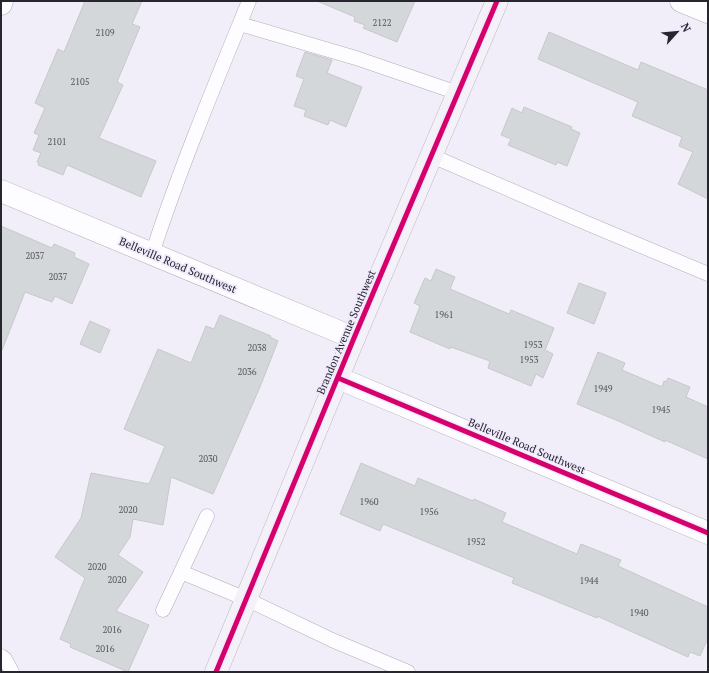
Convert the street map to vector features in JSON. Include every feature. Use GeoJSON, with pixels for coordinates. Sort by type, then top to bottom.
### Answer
{"type":"FeatureCollection","features":[{"type":"Feature","properties":{"kind":"main road","name":"Brandon Avenue Southwest"},"geometry":{"type":"LineString","coordinates":[[216,672],[354,338],[497,1]]}},
{"type":"Feature","properties":{"kind":"street"},"geometry":{"type":"LineString","coordinates":[[681,1],[708,12]]}},
{"type":"Feature","properties":{"kind":"street","name":"Belleville Road Southwest"},"geometry":{"type":"LineString","coordinates":[[1,192],[354,338]]}},
{"type":"Feature","properties":{"kind":"street","name":"Belleville Road Southwest"},"geometry":{"type":"LineString","coordinates":[[338,378],[708,533]]}},
{"type":"Feature","properties":{"kind":"lane"},"geometry":{"type":"LineString","coordinates":[[152,254],[164,217],[206,104],[250,1]]}},
{"type":"Feature","properties":{"kind":"lane"},"geometry":{"type":"LineString","coordinates":[[240,24],[356,58],[458,93]]}},
{"type":"Feature","properties":{"kind":"lane"},"geometry":{"type":"LineString","coordinates":[[432,156],[576,219],[708,274]]}},
{"type":"Feature","properties":{"kind":"lane"},"geometry":{"type":"LineString","coordinates":[[163,610],[207,516]]}},
{"type":"Feature","properties":{"kind":"lane"},"geometry":{"type":"LineString","coordinates":[[180,572],[246,598],[332,640],[408,672]]}},
{"type":"Feature","properties":{"kind":"lane"},"geometry":{"type":"LineString","coordinates":[[1,656],[5,659],[12,672]]}},
{"type":"Feature","properties":{"kind":"building"},"geometry":{"type":"Polygon","coordinates":[[[85,1],[142,1],[132,24],[140,27],[117,82],[123,85],[99,138],[156,161],[141,197],[67,165],[63,175],[38,165],[39,163],[37,162],[41,153],[33,150],[39,135],[34,133],[45,108],[35,103],[58,49],[64,52],[85,1]]]}},
{"type":"Feature","properties":{"kind":"building"},"geometry":{"type":"Polygon","coordinates":[[[317,1],[415,1],[397,42],[363,28],[365,25],[354,21],[355,17],[317,1]]]}},
{"type":"Feature","properties":{"kind":"building"},"geometry":{"type":"Polygon","coordinates":[[[549,32],[638,70],[641,62],[708,90],[708,199],[678,184],[693,152],[679,146],[682,137],[632,116],[638,102],[538,59],[549,32]]]}},
{"type":"Feature","properties":{"kind":"building"},"geometry":{"type":"Polygon","coordinates":[[[305,52],[332,60],[327,73],[362,87],[346,127],[330,120],[328,125],[304,116],[306,110],[294,106],[304,79],[296,76],[305,52]]]}},
{"type":"Feature","properties":{"kind":"building"},"geometry":{"type":"Polygon","coordinates":[[[524,107],[572,127],[571,129],[580,133],[567,166],[557,162],[556,165],[508,145],[511,139],[501,135],[512,108],[522,113],[524,107]]]}},
{"type":"Feature","properties":{"kind":"building"},"geometry":{"type":"Polygon","coordinates":[[[1,226],[52,248],[54,244],[75,253],[74,257],[89,264],[72,304],[55,296],[52,302],[25,292],[2,350],[1,349],[1,226]]]}},
{"type":"Feature","properties":{"kind":"building"},"geometry":{"type":"Polygon","coordinates":[[[436,269],[455,277],[450,289],[509,314],[511,310],[554,328],[545,350],[553,354],[543,378],[536,374],[531,386],[488,368],[490,361],[451,347],[450,349],[410,332],[420,306],[414,303],[425,278],[431,281],[436,269]]]}},
{"type":"Feature","properties":{"kind":"building"},"geometry":{"type":"Polygon","coordinates":[[[579,283],[606,293],[594,324],[567,313],[579,283]]]}},
{"type":"Feature","properties":{"kind":"building"},"geometry":{"type":"Polygon","coordinates":[[[220,315],[271,336],[270,337],[278,341],[260,387],[213,494],[171,477],[163,525],[133,519],[130,537],[118,555],[143,572],[116,611],[149,625],[128,672],[70,647],[71,644],[60,639],[85,578],[55,557],[81,518],[91,473],[149,484],[165,446],[124,429],[158,349],[191,363],[206,326],[214,329],[220,315]]]}},
{"type":"Feature","properties":{"kind":"building"},"geometry":{"type":"Polygon","coordinates":[[[90,321],[110,330],[100,353],[80,344],[90,321]]]}},
{"type":"Feature","properties":{"kind":"building"},"geometry":{"type":"Polygon","coordinates":[[[598,352],[625,363],[622,370],[662,387],[664,381],[666,382],[668,378],[690,387],[686,397],[708,407],[708,459],[577,404],[598,352]]]}},
{"type":"Feature","properties":{"kind":"building"},"geometry":{"type":"Polygon","coordinates":[[[361,463],[415,486],[418,478],[473,501],[474,499],[506,513],[502,522],[577,554],[581,544],[621,560],[618,566],[708,607],[708,638],[700,656],[690,652],[688,657],[597,616],[597,618],[512,583],[514,578],[383,524],[380,531],[340,514],[361,463]]]}},
{"type":"Feature","properties":{"kind":"cycle path"},"geometry":{"type":"LineString","coordinates":[[216,672],[354,338],[497,1]]}},
{"type":"Feature","properties":{"kind":"cycle path"},"geometry":{"type":"LineString","coordinates":[[338,378],[708,533]]}}]}
